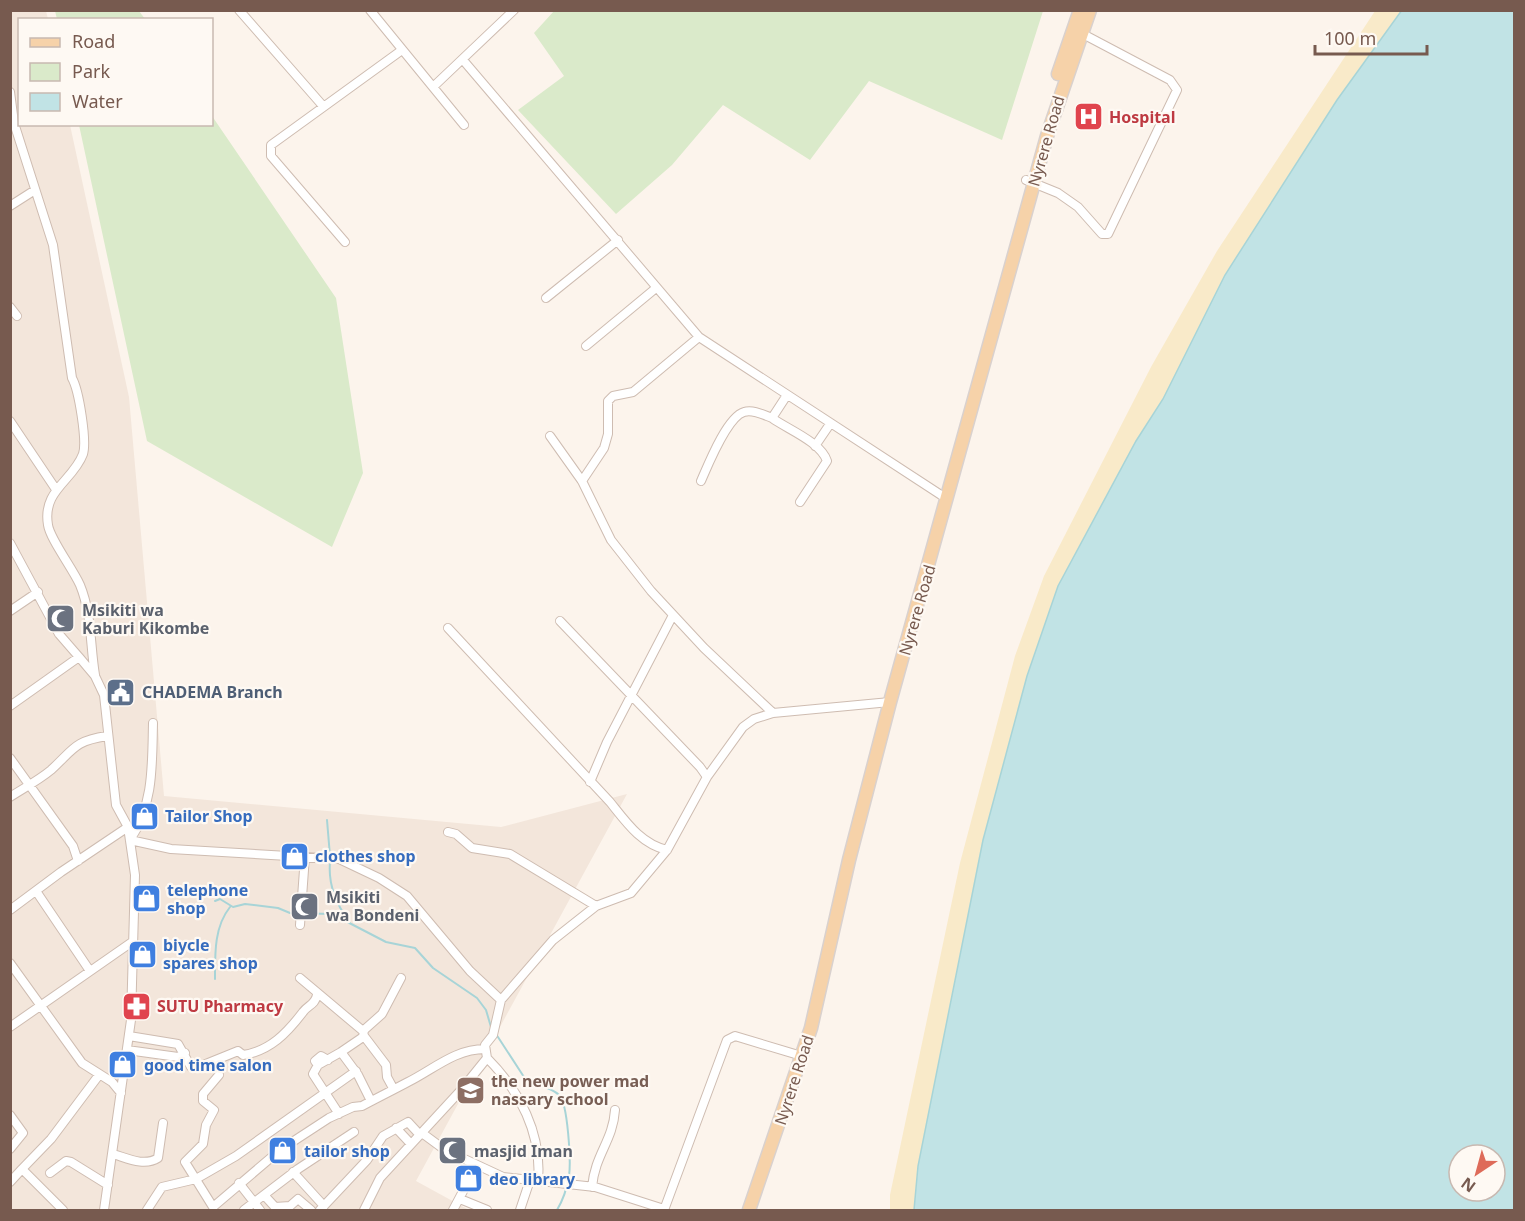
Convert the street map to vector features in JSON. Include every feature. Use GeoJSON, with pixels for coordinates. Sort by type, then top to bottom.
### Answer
{"type":"FeatureCollection","features":[{"type":"Feature","properties":{"kind":"main road","name":"Nyrere Road"},"geometry":{"type":"LineString","coordinates":[[742,1210],[795,1054],[841,859],[887,703],[1030,181],[1050,97],[1080,10]]}},
{"type":"Feature","properties":{"kind":"main road","name":"Nyrere Road"},"geometry":{"type":"LineString","coordinates":[[749,1210],[811,1028],[849,860],[940,495],[1030,181],[1090,10]]}},
{"type":"Feature","properties":{"kind":"street"},"geometry":{"type":"LineString","coordinates":[[239,10],[323,106]]}},
{"type":"Feature","properties":{"kind":"street"},"geometry":{"type":"LineString","coordinates":[[369,10],[464,125]]}},
{"type":"Feature","properties":{"kind":"street"},"geometry":{"type":"LineString","coordinates":[[433,87],[514,10]]}},
{"type":"Feature","properties":{"kind":"street"},"geometry":{"type":"LineString","coordinates":[[1030,181],[1058,193],[1078,207],[1102,234],[1108,234],[1177,90],[1170,80],[1081,33]]}},
{"type":"Feature","properties":{"kind":"street"},"geometry":{"type":"LineString","coordinates":[[345,242],[271,156],[271,145],[402,50]]}},
{"type":"Feature","properties":{"kind":"street"},"geometry":{"type":"LineString","coordinates":[[463,60],[699,337],[940,495]]}},
{"type":"Feature","properties":{"kind":"street"},"geometry":{"type":"LineString","coordinates":[[10,92],[12,124],[53,245],[72,378],[79,390],[83,453],[68,477],[55,488],[48,507],[48,526],[81,587],[91,625],[95,676]]}},
{"type":"Feature","properties":{"kind":"street"},"geometry":{"type":"LineString","coordinates":[[10,206],[35,190]]}},
{"type":"Feature","properties":{"kind":"street"},"geometry":{"type":"LineString","coordinates":[[546,298],[618,240]]}},
{"type":"Feature","properties":{"kind":"street"},"geometry":{"type":"LineString","coordinates":[[586,346],[656,288]]}},
{"type":"Feature","properties":{"kind":"street"},"geometry":{"type":"LineString","coordinates":[[10,307],[17,316]]}},
{"type":"Feature","properties":{"kind":"street"},"geometry":{"type":"LineString","coordinates":[[582,481],[604,448],[608,434],[608,401],[613,396],[633,392],[699,337]]}},
{"type":"Feature","properties":{"kind":"street"},"geometry":{"type":"LineString","coordinates":[[772,418],[787,395]]}},
{"type":"Feature","properties":{"kind":"street"},"geometry":{"type":"LineString","coordinates":[[701,481],[713,454],[737,416],[750,411],[772,418],[815,446],[827,461],[800,502]]}},
{"type":"Feature","properties":{"kind":"street"},"geometry":{"type":"LineString","coordinates":[[10,422],[55,488]]}},
{"type":"Feature","properties":{"kind":"street"},"geometry":{"type":"LineString","coordinates":[[815,446],[830,424]]}},
{"type":"Feature","properties":{"kind":"street"},"geometry":{"type":"LineString","coordinates":[[550,436],[582,481],[611,540],[673,615],[704,648],[773,713]]}},
{"type":"Feature","properties":{"kind":"street"},"geometry":{"type":"LineString","coordinates":[[10,543],[59,634],[95,676],[104,695],[116,805],[128,827],[135,875],[129,1036],[104,1210]]}},
{"type":"Feature","properties":{"kind":"street"},"geometry":{"type":"LineString","coordinates":[[10,611],[38,592]]}},
{"type":"Feature","properties":{"kind":"street"},"geometry":{"type":"LineString","coordinates":[[590,782],[607,742],[673,615]]}},
{"type":"Feature","properties":{"kind":"street"},"geometry":{"type":"LineString","coordinates":[[560,621],[707,777]]}},
{"type":"Feature","properties":{"kind":"street"},"geometry":{"type":"LineString","coordinates":[[448,628],[632,830],[655,848],[668,850]]}},
{"type":"Feature","properties":{"kind":"street"},"geometry":{"type":"LineString","coordinates":[[10,706],[79,657]]}},
{"type":"Feature","properties":{"kind":"street"},"geometry":{"type":"LineString","coordinates":[[520,1210],[534,1180],[540,1155],[531,1124],[506,1078],[487,1058],[485,1049],[494,1033],[501,1000],[553,940],[596,906],[631,893],[668,850],[707,777],[744,727],[754,719],[773,713],[887,703]]}},
{"type":"Feature","properties":{"kind":"street"},"geometry":{"type":"LineString","coordinates":[[130,840],[147,806],[151,788],[153,723]]}},
{"type":"Feature","properties":{"kind":"street"},"geometry":{"type":"LineString","coordinates":[[10,797],[51,770],[65,753],[87,739],[107,735]]}},
{"type":"Feature","properties":{"kind":"street"},"geometry":{"type":"LineString","coordinates":[[10,758],[73,846],[78,861]]}},
{"type":"Feature","properties":{"kind":"street"},"geometry":{"type":"LineString","coordinates":[[10,910],[128,827]]}},
{"type":"Feature","properties":{"kind":"street"},"geometry":{"type":"LineString","coordinates":[[448,832],[456,834],[472,848],[510,854],[596,906]]}},
{"type":"Feature","properties":{"kind":"street"},"geometry":{"type":"LineString","coordinates":[[130,840],[171,849],[333,859],[379,878],[407,896],[470,971],[501,1000]]}},
{"type":"Feature","properties":{"kind":"street"},"geometry":{"type":"LineString","coordinates":[[300,926],[305,856]]}},
{"type":"Feature","properties":{"kind":"street"},"geometry":{"type":"LineString","coordinates":[[36,891],[90,971]]}},
{"type":"Feature","properties":{"kind":"street"},"geometry":{"type":"LineString","coordinates":[[10,1027],[132,942]]}},
{"type":"Feature","properties":{"kind":"street"},"geometry":{"type":"LineString","coordinates":[[10,963],[82,1063],[121,1093]]}},
{"type":"Feature","properties":{"kind":"street"},"geometry":{"type":"LineString","coordinates":[[300,978],[317,995],[350,1018],[363,1033],[386,1065],[387,1077],[393,1088]]}},
{"type":"Feature","properties":{"kind":"street"},"geometry":{"type":"LineString","coordinates":[[339,1114],[313,1074],[318,1065],[341,1052],[382,1014],[401,978]]}},
{"type":"Feature","properties":{"kind":"street"},"geometry":{"type":"LineString","coordinates":[[129,1036],[178,1044],[193,1068],[238,1051],[245,1056],[276,1042],[314,1004],[317,995]]}},
{"type":"Feature","properties":{"kind":"street"},"geometry":{"type":"LineString","coordinates":[[293,1173],[322,1208],[367,1160],[383,1136],[408,1122],[445,1150],[503,1177],[592,1187],[664,1210],[727,1040],[735,1036],[795,1054]]}},
{"type":"Feature","properties":{"kind":"street"},"geometry":{"type":"LineString","coordinates":[[219,1075],[203,1094],[203,1101],[214,1110],[206,1125],[203,1144],[186,1159],[211,1209],[280,1150],[339,1114],[408,1082],[443,1060],[466,1051],[485,1049]]}},
{"type":"Feature","properties":{"kind":"street"},"geometry":{"type":"LineString","coordinates":[[127,1050],[178,1057],[184,1053]]}},
{"type":"Feature","properties":{"kind":"street"},"geometry":{"type":"LineString","coordinates":[[341,1052],[356,1071],[371,1101]]}},
{"type":"Feature","properties":{"kind":"street"},"geometry":{"type":"LineString","coordinates":[[364,1210],[380,1178],[487,1058]]}},
{"type":"Feature","properties":{"kind":"street"},"geometry":{"type":"LineString","coordinates":[[147,1210],[162,1186],[196,1179],[236,1156],[356,1071]]}},
{"type":"Feature","properties":{"kind":"street"},"geometry":{"type":"LineString","coordinates":[[10,1182],[51,1139],[99,1075]]}},
{"type":"Feature","properties":{"kind":"street"},"geometry":{"type":"LineString","coordinates":[[592,1187],[594,1167],[599,1152],[609,1140],[615,1110]]}},
{"type":"Feature","properties":{"kind":"street"},"geometry":{"type":"LineString","coordinates":[[10,1115],[23,1133],[10,1149]]}},
{"type":"Feature","properties":{"kind":"street"},"geometry":{"type":"LineString","coordinates":[[112,1154],[135,1161],[154,1161],[158,1158],[163,1123]]}},
{"type":"Feature","properties":{"kind":"street"},"geometry":{"type":"LineString","coordinates":[[396,1128],[411,1144]]}},
{"type":"Feature","properties":{"kind":"street"},"geometry":{"type":"LineString","coordinates":[[244,1210],[293,1173],[354,1132]]}},
{"type":"Feature","properties":{"kind":"street"},"geometry":{"type":"LineString","coordinates":[[50,1173],[66,1161],[77,1164],[100,1182],[108,1185]]}},
{"type":"Feature","properties":{"kind":"street"},"geometry":{"type":"LineString","coordinates":[[453,1210],[477,1165]]}},
{"type":"Feature","properties":{"kind":"street"},"geometry":{"type":"LineString","coordinates":[[22,1169],[63,1210]]}},
{"type":"Feature","properties":{"kind":"street"},"geometry":{"type":"LineString","coordinates":[[239,1184],[260,1210]]}},
{"type":"Feature","properties":{"kind":"street"},"geometry":{"type":"LineString","coordinates":[[264,1195],[275,1207],[283,1208],[298,1199],[307,1189]]}},
{"type":"Feature","properties":{"kind":"street"},"geometry":{"type":"LineString","coordinates":[[298,1199],[311,1210]]}},
{"type":"Feature","properties":{"kind":"street"},"geometry":{"type":"LineString","coordinates":[[460,1199],[487,1210]]}},
{"type":"Feature","properties":{"kind":"shaded area"},"geometry":{"type":"Polygon","coordinates":[[[10,11],[46,11],[48,18],[18,18],[18,126],[70,126],[129,397],[164,796],[501,827],[627,794],[416,1181],[469,1210],[11,1210],[10,11]]]}},
{"type":"Feature","properties":{"kind":"green space"},"geometry":{"type":"Polygon","coordinates":[[[55,11],[139,11],[144,18],[57,18],[55,11]]]}},
{"type":"Feature","properties":{"kind":"green space"},"geometry":{"type":"Polygon","coordinates":[[[554,11],[1043,11],[1002,140],[869,81],[810,160],[723,105],[672,165],[616,214],[518,110],[564,76],[534,33],[554,11]]]}},
{"type":"Feature","properties":{"kind":"green space"},"geometry":{"type":"Polygon","coordinates":[[[213,117],[336,298],[363,473],[332,547],[147,441],[79,126],[213,126],[213,117]]]}},
{"type":"Feature","properties":{"kind":"sand"},"geometry":{"type":"Polygon","coordinates":[[[1375,11],[1402,11],[1337,100],[1225,275],[1163,399],[1136,441],[1058,586],[1027,676],[983,840],[918,1166],[914,1210],[890,1210],[890,1195],[960,863],[1015,656],[1044,576],[1151,367],[1217,251],[1375,11]]]}},
{"type":"Feature","properties":{"kind":"water"},"geometry":{"type":"Polygon","coordinates":[[[1402,10],[1514,11],[1514,1210],[914,1210],[918,1166],[983,840],[1027,676],[1058,586],[1136,441],[1163,399],[1225,275],[1337,100],[1402,10]]]}},
{"type":"Feature","properties":{"kind":"waterway"},"geometry":{"type":"LineString","coordinates":[[327,820],[330,856]]}},
{"type":"Feature","properties":{"kind":"waterway"},"geometry":{"type":"LineString","coordinates":[[330,862],[333,892],[348,920]]}},
{"type":"Feature","properties":{"kind":"waterway"},"geometry":{"type":"LineString","coordinates":[[215,901],[220,899],[233,907],[245,904],[278,908],[290,913],[332,914],[386,942],[415,948],[433,968],[477,998],[486,1010],[491,1027]]}},
{"type":"Feature","properties":{"kind":"waterway"},"geometry":{"type":"LineString","coordinates":[[215,979],[218,932],[230,907]]}},
{"type":"Feature","properties":{"kind":"waterway"},"geometry":{"type":"LineString","coordinates":[[496,1034],[524,1077],[532,1083],[551,1089],[562,1100],[568,1133],[570,1169],[566,1189],[557,1210]]}},
{"type":"Feature","properties":{"kind":"place","name":"Hospital"},"geometry":{"type":"Point","coordinates":[1088,117]}},
{"type":"Feature","properties":{"kind":"place","name":"Msikiti wa Kaburi Kikombe"},"geometry":{"type":"Point","coordinates":[61,619]}},
{"type":"Feature","properties":{"kind":"place","name":"CHADEMA Branch"},"geometry":{"type":"Point","coordinates":[121,692]}},
{"type":"Feature","properties":{"kind":"place","name":"Tailor Shop"},"geometry":{"type":"Point","coordinates":[144,816]}},
{"type":"Feature","properties":{"kind":"place","name":"clothes shop"},"geometry":{"type":"Point","coordinates":[294,856]}},
{"type":"Feature","properties":{"kind":"place","name":"telephone shop"},"geometry":{"type":"Point","coordinates":[146,899]}},
{"type":"Feature","properties":{"kind":"place","name":"Msikiti wa Bondeni"},"geometry":{"type":"Point","coordinates":[305,906]}},
{"type":"Feature","properties":{"kind":"place","name":"biycle spares shop"},"geometry":{"type":"Point","coordinates":[142,954]}},
{"type":"Feature","properties":{"kind":"place","name":"SUTU Pharmacy"},"geometry":{"type":"Point","coordinates":[136,1006]}},
{"type":"Feature","properties":{"kind":"place","name":"good time salon"},"geometry":{"type":"Point","coordinates":[123,1065]}},
{"type":"Feature","properties":{"kind":"place","name":"the new power mad nassary school"},"geometry":{"type":"Point","coordinates":[470,1090]}},
{"type":"Feature","properties":{"kind":"place","name":"tailor shop"},"geometry":{"type":"Point","coordinates":[283,1151]}},
{"type":"Feature","properties":{"kind":"place","name":"masjid Iman"},"geometry":{"type":"Point","coordinates":[453,1151]}},
{"type":"Feature","properties":{"kind":"place","name":"deo library"},"geometry":{"type":"Point","coordinates":[468,1179]}}]}
